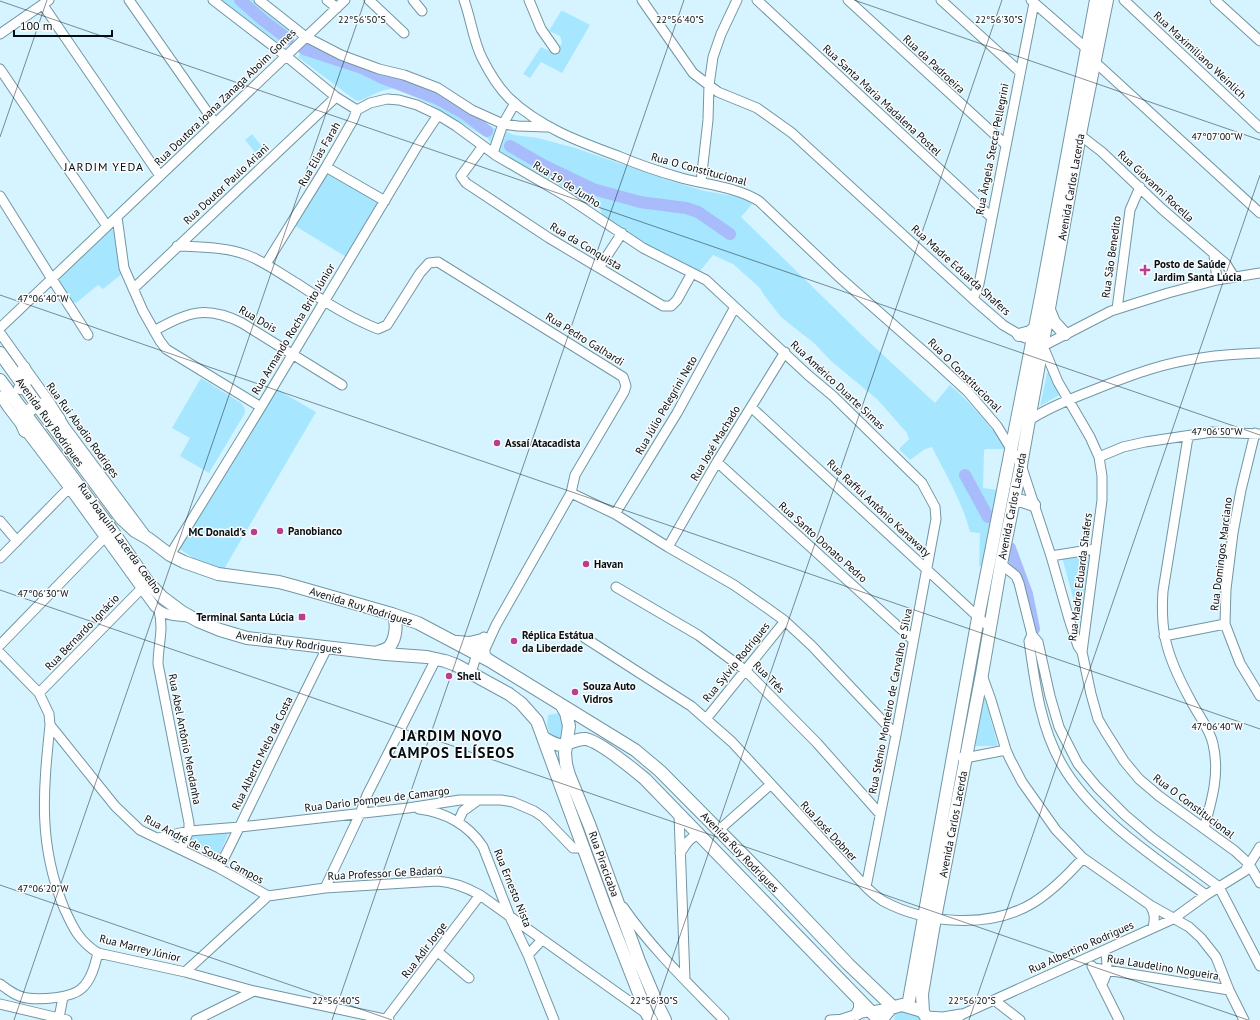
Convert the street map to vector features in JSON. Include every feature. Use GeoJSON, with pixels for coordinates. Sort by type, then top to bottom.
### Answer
{"type":"FeatureCollection","features":[{"type":"Feature","properties":{"kind":"main road","name":"Avenida Carlos Lacerda"},"geometry":{"type":"LineString","coordinates":[[908,1006],[930,916],[959,756],[978,618],[1012,451],[1037,344],[1049,310],[1078,130],[1086,48],[1106,0]]}},
{"type":"Feature","properties":{"kind":"main road","name":"Avenida Carlos Lacerda"},"geometry":{"type":"LineString","coordinates":[[959,756],[982,674],[1001,564],[1021,465],[1037,344],[1035,328],[1078,130],[1095,62],[1106,0]]}},
{"type":"Feature","properties":{"kind":"main road"},"geometry":{"type":"LineString","coordinates":[[1049,310],[1054,322],[1065,334]]}},
{"type":"Feature","properties":{"kind":"main road"},"geometry":{"type":"LineString","coordinates":[[1019,335],[1030,332],[1035,328]]}},
{"type":"Feature","properties":{"kind":"main road","name":"Avenida Ruy Rodrigues"},"geometry":{"type":"LineString","coordinates":[[0,353],[121,518],[135,531],[149,539],[170,555]]}},
{"type":"Feature","properties":{"kind":"main road"},"geometry":{"type":"LineString","coordinates":[[4,395],[23,385],[26,379],[24,368]]}},
{"type":"Feature","properties":{"kind":"main road","name":"Avenida Ruy Rodrigues"},"geometry":{"type":"LineString","coordinates":[[0,380],[4,395],[26,414],[111,529],[147,581],[162,597],[191,617],[220,630],[247,638],[436,659],[456,665],[509,694],[521,703],[537,722],[544,738],[558,744],[582,739],[593,741],[645,779],[877,1017]]}},
{"type":"Feature","properties":{"kind":"main road"},"geometry":{"type":"LineString","coordinates":[[25,432],[22,423],[26,414],[42,404],[47,406],[59,419]]}},
{"type":"Feature","properties":{"kind":"main road"},"geometry":{"type":"LineString","coordinates":[[1014,501],[1022,501],[1034,505]]}},
{"type":"Feature","properties":{"kind":"main road","name":"Avenida Ruy Rodriguez"},"geometry":{"type":"LineString","coordinates":[[170,555],[184,562],[218,574],[279,582],[392,614],[418,623],[490,661],[539,692]]}},
{"type":"Feature","properties":{"kind":"main road"},"geometry":{"type":"LineString","coordinates":[[374,653],[388,648],[392,643],[396,624],[392,614]]}},
{"type":"Feature","properties":{"kind":"main road"},"geometry":{"type":"LineString","coordinates":[[452,640],[470,643],[482,640]]}},
{"type":"Feature","properties":{"kind":"main road","name":"Avenida Ruy Rodrigues"},"geometry":{"type":"LineString","coordinates":[[539,692],[635,750],[660,771],[848,964],[893,1007]]}},
{"type":"Feature","properties":{"kind":"main road","name":"Rua Piracicaba"},"geometry":{"type":"LineString","coordinates":[[562,706],[566,713],[569,726],[565,758],[569,775],[615,895],[629,923],[639,961],[665,1020]]}},
{"type":"Feature","properties":{"kind":"main road","name":"Rua Piracicaba"},"geometry":{"type":"LineString","coordinates":[[544,738],[604,904],[649,1017]]}},
{"type":"Feature","properties":{"kind":"main road"},"geometry":{"type":"LineString","coordinates":[[703,839],[719,830]]}},
{"type":"Feature","properties":{"kind":"main road","name":"Avenida Carlos Lacerda"},"geometry":{"type":"LineString","coordinates":[[926,1016],[922,994],[930,916]]}},
{"type":"Feature","properties":{"kind":"main road"},"geometry":{"type":"LineString","coordinates":[[858,1017],[860,1001]]}},
{"type":"Feature","properties":{"kind":"main road"},"geometry":{"type":"LineString","coordinates":[[877,1017],[893,1007],[902,1005],[908,1006],[926,1016]]}},
{"type":"Feature","properties":{"kind":"street"},"geometry":{"type":"LineString","coordinates":[[129,0],[215,123]]}},
{"type":"Feature","properties":{"kind":"street"},"geometry":{"type":"LineString","coordinates":[[213,0],[286,56],[336,97],[357,110]]}},
{"type":"Feature","properties":{"kind":"street"},"geometry":{"type":"LineString","coordinates":[[259,0],[306,37],[341,55],[378,69],[404,75],[438,88],[472,110],[503,124],[550,127]]}},
{"type":"Feature","properties":{"kind":"street","name":"Rua Doutora Joana Zanaga Aboim Gomes"},"geometry":{"type":"LineString","coordinates":[[0,328],[322,22],[334,3],[345,0]]}},
{"type":"Feature","properties":{"kind":"street"},"geometry":{"type":"LineString","coordinates":[[369,0],[404,33]]}},
{"type":"Feature","properties":{"kind":"street"},"geometry":{"type":"LineString","coordinates":[[413,0],[422,11]]}},
{"type":"Feature","properties":{"kind":"street","name":"Rua O Constitucional"},"geometry":{"type":"LineString","coordinates":[[464,0],[482,58],[497,83],[512,100],[530,116],[592,147],[679,178],[743,192],[759,201],[838,276],[906,334],[968,392],[997,426],[1021,465],[1051,556],[1069,619],[1078,646],[1082,652],[1098,719],[1117,751],[1134,773],[1145,784],[1176,809],[1235,851],[1252,869]]}},
{"type":"Feature","properties":{"kind":"street"},"geometry":{"type":"LineString","coordinates":[[530,0],[541,29],[555,49]]}},
{"type":"Feature","properties":{"kind":"street","name":"Rua Madre Eduarda Shafers"},"geometry":{"type":"LineString","coordinates":[[642,0],[694,73],[718,92],[757,108],[792,133],[1003,325],[1037,344],[1090,437],[1099,457],[1102,476],[1102,500],[1082,652]]}},
{"type":"Feature","properties":{"kind":"street"},"geometry":{"type":"LineString","coordinates":[[701,182],[708,120],[709,85],[713,57],[724,27],[737,0]]}},
{"type":"Feature","properties":{"kind":"street","name":"Rua Santa Maria Madalena Postel"},"geometry":{"type":"LineString","coordinates":[[757,0],[991,217]]}},
{"type":"Feature","properties":{"kind":"street","name":"Rua da Padroeira"},"geometry":{"type":"LineString","coordinates":[[848,0],[1005,144]]}},
{"type":"Feature","properties":{"kind":"street"},"geometry":{"type":"LineString","coordinates":[[941,0],[1020,72]]}},
{"type":"Feature","properties":{"kind":"street","name":"Rua Maximiliano Weinlich"},"geometry":{"type":"LineString","coordinates":[[1124,0],[1260,128]]}},
{"type":"Feature","properties":{"kind":"street"},"geometry":{"type":"LineString","coordinates":[[1215,0],[1260,41]]}},
{"type":"Feature","properties":{"kind":"street"},"geometry":{"type":"LineString","coordinates":[[1032,1],[1086,48],[1095,62],[1260,213]]}},
{"type":"Feature","properties":{"kind":"street","name":"Rua Ângela Stecca Pellegrini"},"geometry":{"type":"LineString","coordinates":[[973,299],[979,284],[1020,72],[1032,1]]}},
{"type":"Feature","properties":{"kind":"street"},"geometry":{"type":"LineString","coordinates":[[0,34],[46,2],[160,176]]}},
{"type":"Feature","properties":{"kind":"street"},"geometry":{"type":"LineString","coordinates":[[0,69],[107,226]]}},
{"type":"Feature","properties":{"kind":"street","name":"Rua Doutor Paulo Ariani"},"geometry":{"type":"LineString","coordinates":[[133,289],[336,97]]}},
{"type":"Feature","properties":{"kind":"street","name":"Rua 19 de Junho"},"geometry":{"type":"LineString","coordinates":[[357,110],[370,103],[387,99],[399,100],[418,106],[438,115],[493,153],[564,195],[643,248],[706,280]]}},
{"type":"Feature","properties":{"kind":"street"},"geometry":{"type":"LineString","coordinates":[[493,153],[512,100]]}},
{"type":"Feature","properties":{"kind":"street","name":"Rua Elias Farah"},"geometry":{"type":"LineString","coordinates":[[266,264],[326,167],[353,120],[357,110]]}},
{"type":"Feature","properties":{"kind":"street","name":"Rua Armando Rocha Brito Júnior"},"geometry":{"type":"LineString","coordinates":[[170,555],[261,407],[323,301],[418,145],[438,115]]}},
{"type":"Feature","properties":{"kind":"street","name":"Rua Giovanni Rocella"},"geometry":{"type":"LineString","coordinates":[[1078,130],[1162,209],[1226,264],[1234,277]]}},
{"type":"Feature","properties":{"kind":"street","name":"Rua da Conquista"},"geometry":{"type":"LineString","coordinates":[[483,146],[461,176],[466,183],[549,238],[664,306],[671,306],[677,300],[692,273]]}},
{"type":"Feature","properties":{"kind":"street"},"geometry":{"type":"LineString","coordinates":[[326,167],[385,201]]}},
{"type":"Feature","properties":{"kind":"street","name":"Rua São Benedito"},"geometry":{"type":"LineString","coordinates":[[1117,309],[1130,210],[1140,187]]}},
{"type":"Feature","properties":{"kind":"street"},"geometry":{"type":"LineString","coordinates":[[0,196],[88,335]]}},
{"type":"Feature","properties":{"kind":"street"},"geometry":{"type":"LineString","coordinates":[[117,217],[124,268],[154,331],[166,349],[261,407]]}},
{"type":"Feature","properties":{"kind":"street"},"geometry":{"type":"LineString","coordinates":[[599,268],[622,233]]}},
{"type":"Feature","properties":{"kind":"street"},"geometry":{"type":"LineString","coordinates":[[177,246],[236,252],[247,255],[266,264],[323,301]]}},
{"type":"Feature","properties":{"kind":"street"},"geometry":{"type":"LineString","coordinates":[[1214,255],[1218,280]]}},
{"type":"Feature","properties":{"kind":"street","name":"Rua Pedro Galhardi"},"geometry":{"type":"LineString","coordinates":[[323,301],[378,329],[387,326],[420,273],[430,263],[438,262],[623,377],[626,386],[624,392],[575,475],[571,493],[496,625],[485,649],[485,654],[490,661]]}},
{"type":"Feature","properties":{"kind":"street"},"geometry":{"type":"LineString","coordinates":[[1037,344],[1065,334],[1117,309],[1168,293],[1218,280],[1260,273]]}},
{"type":"Feature","properties":{"kind":"street","name":"Rua Américo Duarte Simas"},"geometry":{"type":"LineString","coordinates":[[706,280],[844,406],[922,483],[935,507],[936,519]]}},
{"type":"Feature","properties":{"kind":"street","name":"Rua Júlio Pelegrini Neto"},"geometry":{"type":"LineString","coordinates":[[615,514],[677,414],[735,307]]}},
{"type":"Feature","properties":{"kind":"street","name":"Rua Dois"},"geometry":{"type":"LineString","coordinates":[[154,331],[181,317],[194,313],[212,312],[229,316],[342,385]]}},
{"type":"Feature","properties":{"kind":"street","name":"Rua Rui Abadio Rodriges"},"geometry":{"type":"LineString","coordinates":[[0,333],[51,404],[59,419],[89,461],[149,539]]}},
{"type":"Feature","properties":{"kind":"street","name":"Rua José Machado"},"geometry":{"type":"LineString","coordinates":[[668,547],[716,462],[785,352]]}},
{"type":"Feature","properties":{"kind":"street"},"geometry":{"type":"LineString","coordinates":[[1028,421],[1034,416],[1069,400],[1136,374],[1169,364],[1238,354],[1260,353]]}},
{"type":"Feature","properties":{"kind":"street","name":"Rua Joaquim Lacerda Coelho"},"geometry":{"type":"LineString","coordinates":[[4,395],[25,432],[69,488],[104,538],[159,610],[176,616],[191,617]]}},
{"type":"Feature","properties":{"kind":"street","name":"Rua Rafful Antônio Kanawaty"},"geometry":{"type":"LineString","coordinates":[[751,407],[990,628]]}},
{"type":"Feature","properties":{"kind":"street"},"geometry":{"type":"LineString","coordinates":[[1099,457],[1123,447],[1145,442],[1188,437],[1212,432],[1257,433]]}},
{"type":"Feature","properties":{"kind":"street","name":"Rua Domingos Marciano"},"geometry":{"type":"LineString","coordinates":[[1257,433],[1241,490],[1233,534],[1226,589],[1225,624],[1240,663],[1259,693]]}},
{"type":"Feature","properties":{"kind":"street"},"geometry":{"type":"LineString","coordinates":[[1188,437],[1163,591],[1162,609],[1164,636],[1170,657],[1213,743],[1216,760],[1214,791],[1204,828]]}},
{"type":"Feature","properties":{"kind":"street","name":"Rua Santo Donato Pedro"},"geometry":{"type":"LineString","coordinates":[[716,462],[913,640]]}},
{"type":"Feature","properties":{"kind":"street"},"geometry":{"type":"LineString","coordinates":[[0,558],[69,488]]}},
{"type":"Feature","properties":{"kind":"street"},"geometry":{"type":"LineString","coordinates":[[571,493],[615,514],[734,585],[785,621],[812,646],[896,735]]}},
{"type":"Feature","properties":{"kind":"street","name":"Rua Stênio Monteiro de Carvalho e Silva"},"geometry":{"type":"LineString","coordinates":[[866,888],[936,519]]}},
{"type":"Feature","properties":{"kind":"street"},"geometry":{"type":"LineString","coordinates":[[0,521],[16,541]]}},
{"type":"Feature","properties":{"kind":"street"},"geometry":{"type":"LineString","coordinates":[[0,646],[104,538]]}},
{"type":"Feature","properties":{"kind":"street"},"geometry":{"type":"LineString","coordinates":[[1051,556],[1095,549]]}},
{"type":"Feature","properties":{"kind":"street"},"geometry":{"type":"LineString","coordinates":[[1001,564],[1011,571],[1018,580],[1032,635],[1038,642],[1050,696],[1059,727],[1070,752],[1085,774],[1125,815],[1151,837],[1220,887],[1260,966]]}},
{"type":"Feature","properties":{"kind":"street","name":"Rua Três"},"geometry":{"type":"LineString","coordinates":[[616,587],[698,635],[745,670],[817,743],[880,814]]}},
{"type":"Feature","properties":{"kind":"street","name":"Rua Bernardo Ignácio"},"geometry":{"type":"LineString","coordinates":[[39,693],[142,588]]}},
{"type":"Feature","properties":{"kind":"street","name":"Rua Abel Antônio Mendanha"},"geometry":{"type":"LineString","coordinates":[[159,610],[162,620],[162,632],[158,653],[158,664],[185,800],[189,831]]}},
{"type":"Feature","properties":{"kind":"street","name":"Rua Abel Antônio Mendanha"},"geometry":{"type":"LineString","coordinates":[[162,632],[169,622],[176,616]]}},
{"type":"Feature","properties":{"kind":"street","name":"Rua Sylvio Rodrigues"},"geometry":{"type":"LineString","coordinates":[[706,719],[785,621]]}},
{"type":"Feature","properties":{"kind":"street"},"geometry":{"type":"LineString","coordinates":[[1164,636],[1225,624]]}},
{"type":"Feature","properties":{"kind":"street","name":"Rua Pedro Galhardi"},"geometry":{"type":"LineString","coordinates":[[470,673],[482,640],[496,625]]}},
{"type":"Feature","properties":{"kind":"street"},"geometry":{"type":"LineString","coordinates":[[1032,635],[1029,641],[1038,701],[1050,740],[1061,763],[1078,789],[1118,828],[1142,848],[1206,895]]}},
{"type":"Feature","properties":{"kind":"street","name":"Rua José Dobner"},"geometry":{"type":"LineString","coordinates":[[585,638],[691,706],[706,719],[732,742],[866,888],[881,900],[892,905],[910,912],[959,921],[998,917],[1033,903],[1048,893],[1066,877],[1083,858]]}},
{"type":"Feature","properties":{"kind":"street","name":"Rua Alberto Melo da Costa"},"geometry":{"type":"LineString","coordinates":[[219,868],[327,648]]}},
{"type":"Feature","properties":{"kind":"street","name":"Rua André de Souza Campos"},"geometry":{"type":"LineString","coordinates":[[0,653],[39,693],[48,714],[50,726],[126,818],[140,830],[219,868],[268,896]]}},
{"type":"Feature","properties":{"kind":"street"},"geometry":{"type":"LineString","coordinates":[[325,888],[360,814],[367,794],[436,659]]}},
{"type":"Feature","properties":{"kind":"street"},"geometry":{"type":"LineString","coordinates":[[982,674],[1006,750],[1022,782],[1056,830],[1083,858],[1150,905],[1195,932],[1207,944],[1216,957],[1229,990],[1244,1020]]}},
{"type":"Feature","properties":{"kind":"street","name":"Rua Marrey Júnior"},"geometry":{"type":"LineString","coordinates":[[50,726],[44,794],[44,826],[47,849],[53,878],[73,927],[88,946],[98,953],[185,972],[254,991],[388,1020]]}},
{"type":"Feature","properties":{"kind":"street"},"geometry":{"type":"LineString","coordinates":[[959,756],[1006,750]]}},
{"type":"Feature","properties":{"kind":"street"},"geometry":{"type":"LineString","coordinates":[[719,830],[770,785]]}},
{"type":"Feature","properties":{"kind":"street","name":"Rua Dario Pompeu de Camargo"},"geometry":{"type":"LineString","coordinates":[[158,838],[189,831],[360,814],[460,800],[501,800],[525,806],[543,817],[573,848],[584,848]]}},
{"type":"Feature","properties":{"kind":"street"},"geometry":{"type":"LineString","coordinates":[[458,822],[463,811],[477,801]]}},
{"type":"Feature","properties":{"kind":"street","name":"Rua Ernesto Nista"},"geometry":{"type":"LineString","coordinates":[[408,808],[429,810],[442,814],[458,822],[474,834],[483,847],[510,917],[528,955],[554,1020]]}},
{"type":"Feature","properties":{"kind":"street"},"geometry":{"type":"LineString","coordinates":[[679,814],[685,980]]}},
{"type":"Feature","properties":{"kind":"street"},"geometry":{"type":"LineString","coordinates":[[181,849],[189,831]]}},
{"type":"Feature","properties":{"kind":"street"},"geometry":{"type":"LineString","coordinates":[[680,853],[689,840],[694,836],[703,839]]}},
{"type":"Feature","properties":{"kind":"street"},"geometry":{"type":"LineString","coordinates":[[1260,847],[1252,869],[1260,884]]}},
{"type":"Feature","properties":{"kind":"street","name":"Rua Albertino Rodrigues"},"geometry":{"type":"LineString","coordinates":[[954,1020],[963,1014],[1173,918],[1206,895],[1252,869]]}},
{"type":"Feature","properties":{"kind":"street","name":"Rua Professor Ge Badaró"},"geometry":{"type":"LineString","coordinates":[[268,896],[325,888],[437,881],[447,882],[468,888],[480,895],[649,1017]]}},
{"type":"Feature","properties":{"kind":"street","name":"Rua Adir Jorge"},"geometry":{"type":"LineString","coordinates":[[388,1020],[480,895]]}},
{"type":"Feature","properties":{"kind":"street"},"geometry":{"type":"LineString","coordinates":[[185,972],[268,896]]}},
{"type":"Feature","properties":{"kind":"street"},"geometry":{"type":"LineString","coordinates":[[1150,905],[1154,912],[1155,919],[1153,928]]}},
{"type":"Feature","properties":{"kind":"street"},"geometry":{"type":"LineString","coordinates":[[629,923],[724,1020]]}},
{"type":"Feature","properties":{"kind":"street"},"geometry":{"type":"LineString","coordinates":[[528,955],[540,942],[543,941]]}},
{"type":"Feature","properties":{"kind":"street"},"geometry":{"type":"LineString","coordinates":[[1101,985],[1105,980],[1107,970],[1108,960],[1105,950]]}},
{"type":"Feature","properties":{"kind":"street"},"geometry":{"type":"LineString","coordinates":[[669,964],[679,958],[684,951]]}},
{"type":"Feature","properties":{"kind":"street"},"geometry":{"type":"LineString","coordinates":[[438,952],[469,978]]}},
{"type":"Feature","properties":{"kind":"street"},"geometry":{"type":"LineString","coordinates":[[0,984],[15,994],[26,998],[63,996],[81,989],[90,978],[98,953]]}},
{"type":"Feature","properties":{"kind":"street"},"geometry":{"type":"LineString","coordinates":[[1088,958],[1119,1020]]}},
{"type":"Feature","properties":{"kind":"street","name":"Rua Laudelino Nogueira"},"geometry":{"type":"LineString","coordinates":[[1094,968],[1229,990]]}},
{"type":"Feature","properties":{"kind":"street"},"geometry":{"type":"LineString","coordinates":[[196,1020],[254,991]]}},
{"type":"Feature","properties":{"kind":"street"},"geometry":{"type":"LineString","coordinates":[[0,1004],[63,1019],[63,996]]}},
{"type":"Feature","properties":{"kind":"street"},"geometry":{"type":"LineString","coordinates":[[25,1011],[26,998]]}},
{"type":"Feature","properties":{"kind":"street"},"geometry":{"type":"LineString","coordinates":[[994,1000],[1020,1020]]}},
{"type":"Feature","properties":{"kind":"street","name":"Rua Albertino Rodrigues"},"geometry":{"type":"LineString","coordinates":[[926,1016],[943,1017],[963,1014]]}},
{"type":"Feature","properties":{"kind":"street"},"geometry":{"type":"LineString","coordinates":[[830,1020],[858,1017],[877,1017]]}},
{"type":"Feature","properties":{"kind":"shaded area"},"geometry":{"type":"Polygon","coordinates":[[[222,0],[253,0],[293,32],[293,37],[286,42],[277,42],[222,0]]]}},
{"type":"Feature","properties":{"kind":"shaded area"},"geometry":{"type":"Polygon","coordinates":[[[561,11],[590,25],[562,73],[541,62],[530,78],[523,74],[541,47],[554,53],[562,43],[560,36],[549,31],[561,11]]]}},
{"type":"Feature","properties":{"kind":"shaded area"},"geometry":{"type":"Polygon","coordinates":[[[311,43],[433,90],[494,128],[514,135],[538,138],[575,148],[674,182],[705,191],[739,197],[754,202],[741,217],[867,340],[935,403],[950,385],[965,398],[1004,445],[1004,449],[985,449],[984,451],[983,488],[998,490],[986,565],[979,566],[980,533],[970,532],[958,499],[932,447],[925,449],[910,460],[899,449],[909,439],[907,433],[877,399],[831,361],[815,344],[781,317],[760,288],[733,264],[713,255],[700,271],[641,242],[603,216],[599,206],[585,203],[556,183],[511,159],[496,149],[487,138],[428,103],[395,88],[381,91],[359,101],[355,100],[298,57],[305,45],[311,43]]]}},
{"type":"Feature","properties":{"kind":"shaded area"},"geometry":{"type":"Polygon","coordinates":[[[252,134],[265,150],[258,156],[245,140],[252,134]]]}},
{"type":"Feature","properties":{"kind":"shaded area"},"geometry":{"type":"Polygon","coordinates":[[[326,168],[382,202],[348,258],[292,224],[326,168]]]}},
{"type":"Feature","properties":{"kind":"shaded area"},"geometry":{"type":"Polygon","coordinates":[[[110,228],[115,232],[123,273],[103,289],[98,285],[76,303],[72,302],[61,286],[61,275],[110,228]]]}},
{"type":"Feature","properties":{"kind":"shaded area"},"geometry":{"type":"Polygon","coordinates":[[[1048,369],[1061,394],[1040,406],[1048,369]]]}},
{"type":"Feature","properties":{"kind":"shaded area"},"geometry":{"type":"Polygon","coordinates":[[[201,378],[241,403],[245,411],[209,473],[180,456],[190,438],[172,428],[201,378]]]}},
{"type":"Feature","properties":{"kind":"shaded area"},"geometry":{"type":"Polygon","coordinates":[[[273,387],[316,412],[224,569],[198,561],[175,546],[273,387]]]}},
{"type":"Feature","properties":{"kind":"shaded area"},"geometry":{"type":"Polygon","coordinates":[[[1089,552],[1081,627],[1062,557],[1089,552]]]}},
{"type":"Feature","properties":{"kind":"shaded area"},"geometry":{"type":"Polygon","coordinates":[[[984,695],[998,746],[975,746],[984,695]]]}},
{"type":"Feature","properties":{"kind":"shaded area"},"geometry":{"type":"Polygon","coordinates":[[[560,713],[563,723],[563,732],[561,739],[555,739],[551,736],[547,725],[548,715],[560,713]]]}},
{"type":"Feature","properties":{"kind":"shaded area"},"geometry":{"type":"Polygon","coordinates":[[[230,829],[219,856],[188,841],[192,833],[230,829]]]}},
{"type":"Feature","properties":{"kind":"shaded area"},"geometry":{"type":"Polygon","coordinates":[[[900,1008],[918,1015],[921,1020],[894,1020],[895,1013],[900,1008]]]}},
{"type":"Feature","properties":{"kind":"waterway"},"geometry":{"type":"LineString","coordinates":[[240,0],[288,39]]}},
{"type":"Feature","properties":{"kind":"waterway"},"geometry":{"type":"LineString","coordinates":[[304,49],[362,68],[382,78],[438,99],[465,114],[487,131]]}},
{"type":"Feature","properties":{"kind":"waterway"},"geometry":{"type":"LineString","coordinates":[[510,146],[543,165],[593,189],[640,202],[686,208],[698,212],[730,234]]}},
{"type":"Feature","properties":{"kind":"waterway"},"geometry":{"type":"LineString","coordinates":[[965,475],[988,517]]}},
{"type":"Feature","properties":{"kind":"waterway"},"geometry":{"type":"LineString","coordinates":[[1010,548],[1027,594],[1034,629]]}},
{"type":"Feature","properties":{"kind":"place","name":"Posto de Saúde Jardim Santa Lúcia"},"geometry":{"type":"Point","coordinates":[1145,270]}},
{"type":"Feature","properties":{"kind":"place","name":"Assaí Atacadista"},"geometry":{"type":"Point","coordinates":[497,443]}},
{"type":"Feature","properties":{"kind":"place","name":"Panobianco"},"geometry":{"type":"Point","coordinates":[280,531]}},
{"type":"Feature","properties":{"kind":"place","name":"MC Donald's"},"geometry":{"type":"Point","coordinates":[254,532]}},
{"type":"Feature","properties":{"kind":"place","name":"Havan"},"geometry":{"type":"Point","coordinates":[586,564]}},
{"type":"Feature","properties":{"kind":"place","name":"Terminal Santa Lúcia"},"geometry":{"type":"Point","coordinates":[302,617]}},
{"type":"Feature","properties":{"kind":"place","name":"Réplica Estátua da Liberdade"},"geometry":{"type":"Point","coordinates":[514,641]}},
{"type":"Feature","properties":{"kind":"place","name":"Shell"},"geometry":{"type":"Point","coordinates":[449,676]}},
{"type":"Feature","properties":{"kind":"place","name":"Souza Auto Vidros"},"geometry":{"type":"Point","coordinates":[575,692]}},
{"type":"Feature","properties":{"kind":"district","name":"JARDIM YEDA"},"geometry":{"type":"Point","coordinates":[104,166]}},
{"type":"Feature","properties":{"kind":"district","name":"JARDIM NOVO CAMPOS ELÍSEOS"},"geometry":{"type":"Point","coordinates":[452,744]}}]}
